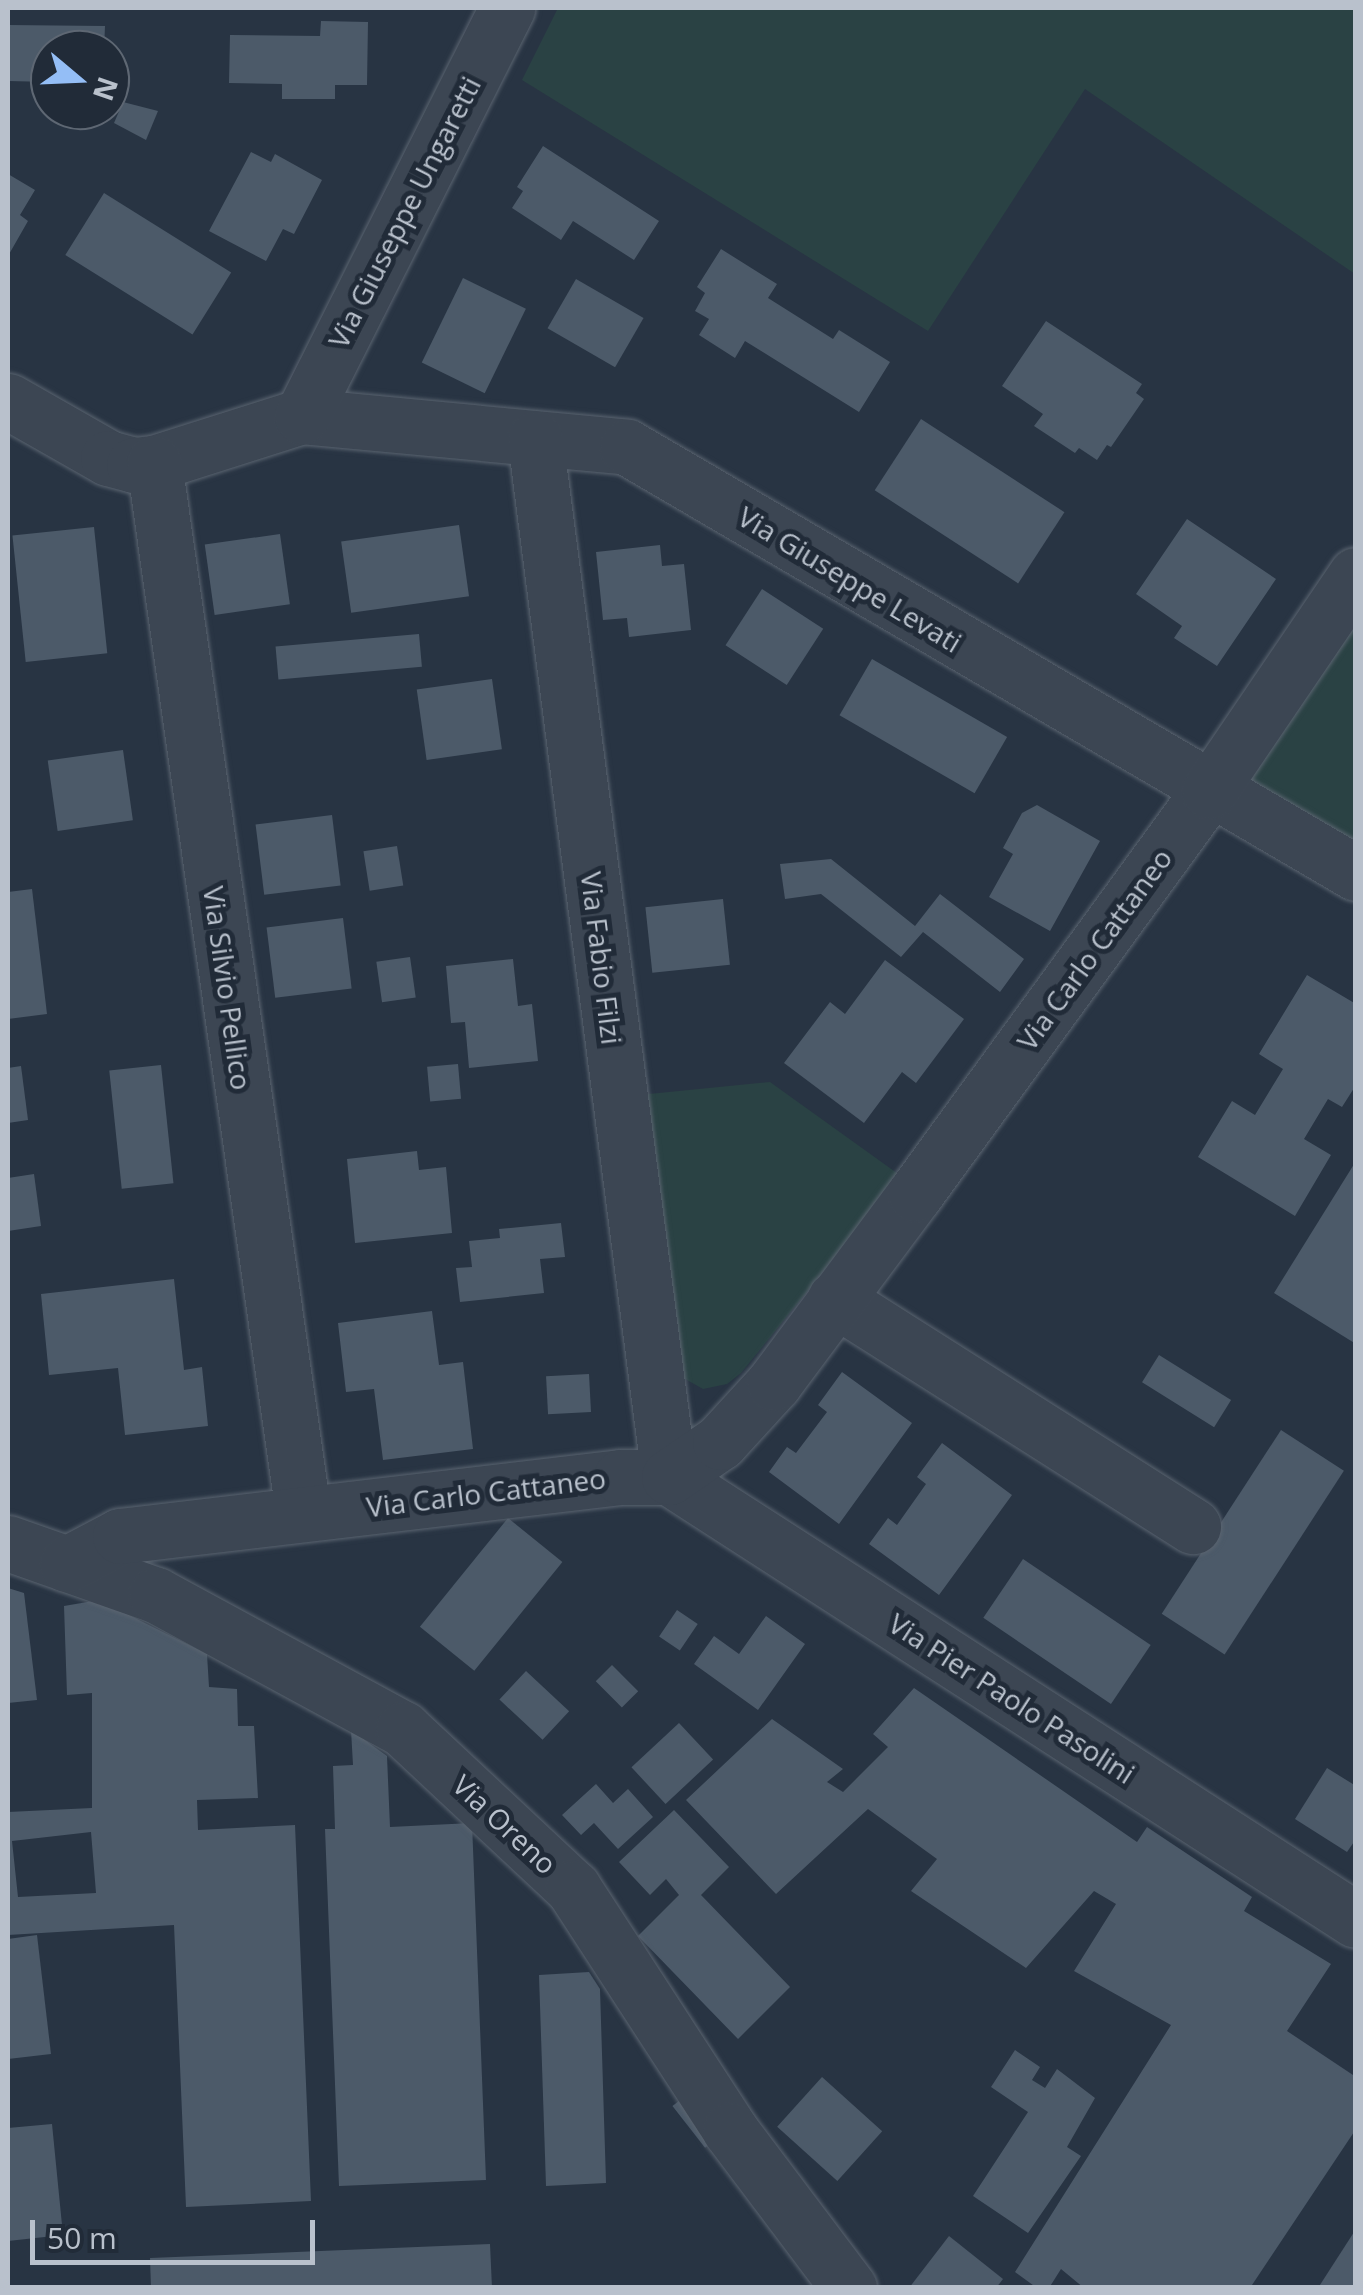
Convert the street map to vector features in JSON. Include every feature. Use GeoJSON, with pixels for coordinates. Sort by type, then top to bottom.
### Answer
{"type":"FeatureCollection","features":[{"type":"Feature","properties":{"kind":"street","name":"Via Giuseppe Ungaretti"},"geometry":{"type":"LineString","coordinates":[[302,416],[506,8]]}},
{"type":"Feature","properties":{"kind":"street"},"geometry":{"type":"LineString","coordinates":[[8,401],[108,458],[134,465],[154,463],[302,416]]}},
{"type":"Feature","properties":{"kind":"street","name":"Via Giuseppe Levati"},"geometry":{"type":"LineString","coordinates":[[302,416],[627,447],[1209,792],[1356,874]]}},
{"type":"Feature","properties":{"kind":"street","name":"Via Fabio Filzi"},"geometry":{"type":"LineString","coordinates":[[534,439],[668,1476]]}},
{"type":"Feature","properties":{"kind":"street","name":"Via Silvio Pellico"},"geometry":{"type":"LineString","coordinates":[[154,463],[302,1514]]}},
{"type":"Feature","properties":{"kind":"street","name":"Via Carlo Cattaneo"},"geometry":{"type":"LineString","coordinates":[[67,1564],[120,1536],[621,1476],[668,1476],[720,1442],[774,1383],[1209,792],[1356,575]]}},
{"type":"Feature","properties":{"kind":"street"},"geometry":{"type":"LineString","coordinates":[[835,1299],[1193,1526]]}},
{"type":"Feature","properties":{"kind":"street","name":"Via Pier Paolo Pasolini"},"geometry":{"type":"LineString","coordinates":[[668,1476],[1356,1920]]}},
{"type":"Feature","properties":{"kind":"street","name":"Via Oreno"},"geometry":{"type":"LineString","coordinates":[[8,1543],[156,1595],[404,1729],[573,1888],[730,2130],[849,2288]]}},
{"type":"Feature","properties":{"kind":"green space"},"geometry":{"type":"Polygon","coordinates":[[[558,8],[1355,8],[1355,274],[1085,89],[928,331],[522,80],[558,8]]]}},
{"type":"Feature","properties":{"kind":"green space"},"geometry":{"type":"Polygon","coordinates":[[[1355,617],[1355,847],[1247,785],[1355,617]]]}},
{"type":"Feature","properties":{"kind":"green space"},"geometry":{"type":"Polygon","coordinates":[[[770,1082],[901,1176],[741,1373],[727,1384],[703,1389],[671,1371],[639,1095],[770,1082]]]}},
{"type":"Feature","properties":{"kind":"building"},"geometry":{"type":"Polygon","coordinates":[[[321,21],[368,22],[367,85],[335,85],[335,99],[282,99],[282,84],[229,83],[230,35],[320,36],[321,21]]]}},
{"type":"Feature","properties":{"kind":"building"},"geometry":{"type":"Polygon","coordinates":[[[8,25],[105,26],[105,30],[30,30],[30,82],[8,81],[8,25]]]}},
{"type":"Feature","properties":{"kind":"building"},"geometry":{"type":"Polygon","coordinates":[[[130,104],[158,111],[146,140],[127,130],[130,104]]]}},
{"type":"Feature","properties":{"kind":"building"},"geometry":{"type":"Polygon","coordinates":[[[543,146],[659,221],[634,260],[573,221],[561,240],[512,208],[523,191],[517,187],[543,146]]]}},
{"type":"Feature","properties":{"kind":"building"},"geometry":{"type":"Polygon","coordinates":[[[251,152],[271,162],[275,154],[322,180],[294,234],[283,229],[266,261],[209,231],[251,152]]]}},
{"type":"Feature","properties":{"kind":"building"},"geometry":{"type":"Polygon","coordinates":[[[8,174],[35,190],[20,215],[28,221],[8,256],[8,174]]]}},
{"type":"Feature","properties":{"kind":"building"},"geometry":{"type":"Polygon","coordinates":[[[104,193],[231,272],[193,334],[65,255],[104,193]]]}},
{"type":"Feature","properties":{"kind":"building"},"geometry":{"type":"Polygon","coordinates":[[[721,249],[777,284],[768,298],[833,339],[839,330],[890,362],[859,412],[745,341],[735,358],[699,335],[709,319],[695,311],[705,293],[697,287],[721,249]]]}},
{"type":"Feature","properties":{"kind":"building"},"geometry":{"type":"Polygon","coordinates":[[[463,278],[526,309],[485,393],[422,362],[463,278]]]}},
{"type":"Feature","properties":{"kind":"building"},"geometry":{"type":"Polygon","coordinates":[[[576,279],[644,318],[615,367],[548,328],[576,279]]]}},
{"type":"Feature","properties":{"kind":"building"},"geometry":{"type":"Polygon","coordinates":[[[1046,321],[1142,384],[1136,393],[1144,399],[1111,447],[1107,445],[1097,460],[1079,448],[1075,453],[1034,426],[1043,414],[1002,386],[1046,321]]]}},
{"type":"Feature","properties":{"kind":"building"},"geometry":{"type":"Polygon","coordinates":[[[921,419],[1064,512],[1018,583],[875,490],[921,419]]]}},
{"type":"Feature","properties":{"kind":"building"},"geometry":{"type":"Polygon","coordinates":[[[1187,519],[1276,579],[1217,666],[1174,638],[1182,626],[1136,594],[1187,519]]]}},
{"type":"Feature","properties":{"kind":"building"},"geometry":{"type":"Polygon","coordinates":[[[459,525],[469,596],[351,613],[341,542],[459,525]]]}},
{"type":"Feature","properties":{"kind":"building"},"geometry":{"type":"Polygon","coordinates":[[[94,527],[107,653],[26,662],[12,536],[94,527]]]}},
{"type":"Feature","properties":{"kind":"building"},"geometry":{"type":"Polygon","coordinates":[[[280,534],[290,604],[215,615],[205,545],[280,534]]]}},
{"type":"Feature","properties":{"kind":"building"},"geometry":{"type":"Polygon","coordinates":[[[660,545],[662,566],[684,564],[691,630],[629,637],[627,618],[603,620],[596,552],[660,545]]]}},
{"type":"Feature","properties":{"kind":"building"},"geometry":{"type":"Polygon","coordinates":[[[762,589],[823,629],[787,685],[726,645],[762,589]]]}},
{"type":"Feature","properties":{"kind":"building"},"geometry":{"type":"Polygon","coordinates":[[[419,634],[422,667],[278,679],[276,647],[419,634]]]}},
{"type":"Feature","properties":{"kind":"building"},"geometry":{"type":"Polygon","coordinates":[[[872,659],[1007,737],[975,793],[840,715],[872,659]]]}},
{"type":"Feature","properties":{"kind":"building"},"geometry":{"type":"Polygon","coordinates":[[[492,679],[502,749],[427,760],[417,690],[492,679]]]}},
{"type":"Feature","properties":{"kind":"building"},"geometry":{"type":"Polygon","coordinates":[[[123,750],[133,820],[58,831],[48,761],[123,750]]]}},
{"type":"Feature","properties":{"kind":"building"},"geometry":{"type":"Polygon","coordinates":[[[1037,805],[1100,841],[1050,931],[989,897],[1013,854],[1003,848],[1022,813],[1037,805]]]}},
{"type":"Feature","properties":{"kind":"building"},"geometry":{"type":"Polygon","coordinates":[[[332,815],[341,885],[264,895],[256,824],[332,815]]]}},
{"type":"Feature","properties":{"kind":"building"},"geometry":{"type":"Polygon","coordinates":[[[397,846],[403,886],[370,891],[363,851],[397,846]]]}},
{"type":"Feature","properties":{"kind":"building"},"geometry":{"type":"Polygon","coordinates":[[[831,859],[915,926],[940,894],[1024,959],[1000,992],[923,932],[901,957],[821,894],[785,899],[780,864],[831,859]]]}},
{"type":"Feature","properties":{"kind":"building"},"geometry":{"type":"Polygon","coordinates":[[[32,889],[47,1014],[8,1019],[8,892],[32,889]]]}},
{"type":"Feature","properties":{"kind":"building"},"geometry":{"type":"Polygon","coordinates":[[[723,899],[730,965],[652,973],[645,907],[723,899]]]}},
{"type":"Feature","properties":{"kind":"building"},"geometry":{"type":"Polygon","coordinates":[[[343,918],[352,988],[275,998],[267,927],[343,918]]]}},
{"type":"Feature","properties":{"kind":"building"},"geometry":{"type":"Polygon","coordinates":[[[410,957],[416,998],[382,1002],[376,962],[410,957]]]}},
{"type":"Feature","properties":{"kind":"building"},"geometry":{"type":"Polygon","coordinates":[[[513,959],[518,1006],[532,1004],[538,1061],[469,1068],[465,1022],[451,1023],[446,966],[513,959]]]}},
{"type":"Feature","properties":{"kind":"building"},"geometry":{"type":"Polygon","coordinates":[[[885,960],[964,1019],[916,1083],[902,1072],[864,1123],[784,1063],[830,1002],[845,1014],[885,960]]]}},
{"type":"Feature","properties":{"kind":"building"},"geometry":{"type":"Polygon","coordinates":[[[1307,975],[1356,1004],[1356,1085],[1342,1107],[1328,1099],[1304,1139],[1331,1155],[1295,1216],[1198,1157],[1232,1101],[1255,1115],[1283,1069],[1259,1054],[1307,975]]]}},
{"type":"Feature","properties":{"kind":"building"},"geometry":{"type":"Polygon","coordinates":[[[458,1064],[461,1099],[430,1102],[427,1067],[458,1064]]]}},
{"type":"Feature","properties":{"kind":"building"},"geometry":{"type":"Polygon","coordinates":[[[161,1065],[173,1183],[122,1189],[109,1070],[161,1065]]]}},
{"type":"Feature","properties":{"kind":"building"},"geometry":{"type":"Polygon","coordinates":[[[21,1066],[28,1120],[8,1123],[8,1068],[21,1066]]]}},
{"type":"Feature","properties":{"kind":"building"},"geometry":{"type":"Polygon","coordinates":[[[417,1151],[419,1170],[446,1167],[452,1233],[355,1243],[347,1159],[417,1151]]]}},
{"type":"Feature","properties":{"kind":"building"},"geometry":{"type":"Polygon","coordinates":[[[1356,1161],[1356,1344],[1274,1293],[1356,1161]]]}},
{"type":"Feature","properties":{"kind":"building"},"geometry":{"type":"Polygon","coordinates":[[[34,1174],[41,1226],[8,1231],[8,1178],[34,1174]]]}},
{"type":"Feature","properties":{"kind":"building"},"geometry":{"type":"Polygon","coordinates":[[[561,1223],[565,1257],[540,1259],[544,1293],[460,1302],[456,1268],[472,1267],[469,1241],[500,1238],[499,1229],[561,1223]]]}},
{"type":"Feature","properties":{"kind":"building"},"geometry":{"type":"Polygon","coordinates":[[[174,1279],[184,1370],[202,1367],[208,1426],[125,1435],[118,1368],[49,1375],[41,1294],[174,1279]]]}},
{"type":"Feature","properties":{"kind":"building"},"geometry":{"type":"Polygon","coordinates":[[[432,1311],[439,1365],[463,1362],[473,1449],[383,1460],[374,1389],[346,1392],[338,1323],[432,1311]]]}},
{"type":"Feature","properties":{"kind":"building"},"geometry":{"type":"Polygon","coordinates":[[[1159,1355],[1231,1400],[1214,1427],[1142,1382],[1159,1355]]]}},
{"type":"Feature","properties":{"kind":"building"},"geometry":{"type":"Polygon","coordinates":[[[842,1372],[912,1423],[839,1524],[769,1472],[787,1447],[796,1453],[827,1412],[818,1405],[842,1372]]]}},
{"type":"Feature","properties":{"kind":"building"},"geometry":{"type":"Polygon","coordinates":[[[589,1374],[591,1412],[548,1414],[546,1376],[589,1374]]]}},
{"type":"Feature","properties":{"kind":"building"},"geometry":{"type":"Polygon","coordinates":[[[1281,1430],[1344,1471],[1225,1655],[1162,1614],[1281,1430]]]}},
{"type":"Feature","properties":{"kind":"building"},"geometry":{"type":"Polygon","coordinates":[[[942,1443],[1012,1495],[939,1595],[869,1544],[888,1518],[897,1525],[926,1484],[917,1477],[942,1443]]]}},
{"type":"Feature","properties":{"kind":"building"},"geometry":{"type":"Polygon","coordinates":[[[508,1518],[562,1562],[474,1671],[420,1627],[508,1518]]]}},
{"type":"Feature","properties":{"kind":"building"},"geometry":{"type":"Polygon","coordinates":[[[1023,1559],[1151,1645],[1111,1704],[983,1618],[1023,1559]]]}},
{"type":"Feature","properties":{"kind":"building"},"geometry":{"type":"Polygon","coordinates":[[[8,1588],[24,1593],[37,1700],[8,1703],[8,1588]]]}},
{"type":"Feature","properties":{"kind":"building"},"geometry":{"type":"Polygon","coordinates":[[[99,1600],[207,1654],[209,1687],[237,1689],[238,1726],[254,1726],[258,1798],[197,1800],[198,1830],[295,1825],[311,2201],[186,2207],[174,1925],[8,1935],[8,1812],[92,1808],[92,1693],[67,1695],[64,1606],[99,1600]],[[91,1832],[12,1841],[18,1897],[96,1893],[91,1832]]]}},
{"type":"Feature","properties":{"kind":"building"},"geometry":{"type":"Polygon","coordinates":[[[677,1610],[698,1624],[680,1651],[659,1637],[677,1610]]]}},
{"type":"Feature","properties":{"kind":"building"},"geometry":{"type":"Polygon","coordinates":[[[766,1616],[805,1644],[758,1710],[694,1664],[714,1636],[739,1654],[766,1616]]]}},
{"type":"Feature","properties":{"kind":"building"},"geometry":{"type":"Polygon","coordinates":[[[612,1665],[638,1691],[622,1707],[596,1681],[612,1665]]]}},
{"type":"Feature","properties":{"kind":"building"},"geometry":{"type":"Polygon","coordinates":[[[526,1671],[569,1711],[543,1740],[499,1700],[526,1671]]]}},
{"type":"Feature","properties":{"kind":"building"},"geometry":{"type":"Polygon","coordinates":[[[914,1688],[1137,1842],[1147,1827],[1252,1897],[1244,1911],[1331,1964],[1287,2031],[1356,2077],[1356,2129],[1250,2288],[1084,2288],[1061,2269],[1049,2288],[1037,2288],[1015,2272],[1171,2025],[1074,1971],[1116,1904],[1094,1891],[1026,1968],[911,1891],[937,1859],[868,1809],[776,1894],[686,1800],[772,1719],[843,1769],[827,1782],[843,1792],[888,1747],[873,1734],[914,1688]]]}},
{"type":"Feature","properties":{"kind":"building"},"geometry":{"type":"Polygon","coordinates":[[[679,1723],[713,1760],[666,1804],[631,1767],[679,1723]]]}},
{"type":"Feature","properties":{"kind":"building"},"geometry":{"type":"Polygon","coordinates":[[[351,1730],[387,1756],[390,1827],[472,1823],[486,2180],[339,2186],[325,1829],[335,1829],[333,1766],[353,1765],[351,1730]]]}},
{"type":"Feature","properties":{"kind":"building"},"geometry":{"type":"Polygon","coordinates":[[[1327,1768],[1356,1786],[1356,1839],[1347,1852],[1295,1819],[1327,1768]]]}},
{"type":"Feature","properties":{"kind":"building"},"geometry":{"type":"Polygon","coordinates":[[[596,1784],[613,1803],[628,1789],[653,1817],[618,1849],[594,1823],[581,1835],[562,1815],[596,1784]]]}},
{"type":"Feature","properties":{"kind":"building"},"geometry":{"type":"Polygon","coordinates":[[[674,1810],[729,1867],[701,1895],[790,1987],[738,2039],[638,1936],[679,1895],[666,1879],[650,1895],[619,1862],[674,1810]]]}},
{"type":"Feature","properties":{"kind":"building"},"geometry":{"type":"Polygon","coordinates":[[[37,1935],[51,2054],[8,2059],[8,1939],[37,1935]]]}},
{"type":"Feature","properties":{"kind":"building"},"geometry":{"type":"Polygon","coordinates":[[[589,1972],[600,1989],[606,2183],[546,2186],[539,1975],[589,1972]]]}},
{"type":"Feature","properties":{"kind":"building"},"geometry":{"type":"Polygon","coordinates":[[[1015,2050],[1040,2067],[1032,2080],[1045,2088],[1057,2069],[1095,2098],[1067,2147],[1081,2156],[1028,2233],[973,2196],[1028,2112],[991,2087],[1015,2050]]]}},
{"type":"Feature","properties":{"kind":"building"},"geometry":{"type":"Polygon","coordinates":[[[822,2077],[882,2131],[837,2181],[777,2127],[822,2077]]]}},
{"type":"Feature","properties":{"kind":"building"},"geometry":{"type":"Polygon","coordinates":[[[689,2093],[722,2135],[705,2148],[672,2106],[689,2093]]]}},
{"type":"Feature","properties":{"kind":"building"},"geometry":{"type":"Polygon","coordinates":[[[52,2124],[63,2235],[8,2241],[8,2128],[52,2124]]]}},
{"type":"Feature","properties":{"kind":"building"},"geometry":{"type":"Polygon","coordinates":[[[1356,2229],[1356,2288],[1318,2288],[1356,2229]]]}},
{"type":"Feature","properties":{"kind":"building"},"geometry":{"type":"Polygon","coordinates":[[[949,2236],[1003,2279],[996,2288],[909,2288],[949,2236]]]}},
{"type":"Feature","properties":{"kind":"building"},"geometry":{"type":"Polygon","coordinates":[[[490,2244],[492,2288],[151,2288],[150,2258],[490,2244]]]}}]}
